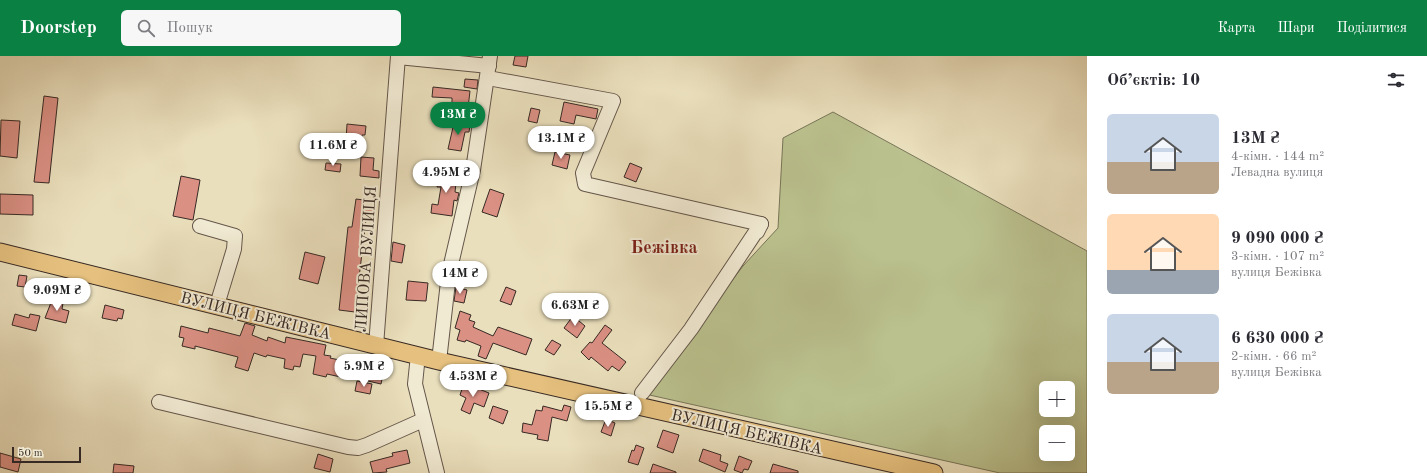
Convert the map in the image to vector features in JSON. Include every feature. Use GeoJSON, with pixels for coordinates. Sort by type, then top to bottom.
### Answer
{"type":"FeatureCollection","features":[{"type":"Feature","properties":{"kind":"main road","name":"ВУЛИЦЯ БЕЖІВКА"},"geometry":{"type":"LineString","coordinates":[[0,252],[439,361],[934,473]]}},
{"type":"Feature","properties":{"kind":"street"},"geometry":{"type":"LineString","coordinates":[[398,56],[489,67],[613,101],[583,173],[585,184],[759,228],[692,329],[642,393]]}},
{"type":"Feature","properties":{"kind":"street","name":"ЛИПОВА ВУЛИЦЯ"},"geometry":{"type":"LineString","coordinates":[[376,346],[398,56]]}},
{"type":"Feature","properties":{"kind":"street"},"geometry":{"type":"LineString","coordinates":[[439,361],[448,280],[472,178],[489,67]]}},
{"type":"Feature","properties":{"kind":"street"},"geometry":{"type":"LineString","coordinates":[[200,226],[235,236],[234,249],[217,305]]}},
{"type":"Feature","properties":{"kind":"street"},"geometry":{"type":"LineString","coordinates":[[418,355],[415,384],[436,473]]}},
{"type":"Feature","properties":{"kind":"street"},"geometry":{"type":"LineString","coordinates":[[159,402],[348,447],[358,448],[423,420]]}},
{"type":"Feature","properties":{"kind":"green space"},"geometry":{"type":"Polygon","coordinates":[[[833,112],[1087,251],[1087,473],[1000,473],[645,394],[743,266],[778,228],[783,138],[833,112]]]}},
{"type":"Feature","properties":{"kind":"building"},"geometry":{"type":"Polygon","coordinates":[[[515,56],[528,56],[526,67],[513,65],[515,56]]]}},
{"type":"Feature","properties":{"kind":"building"},"geometry":{"type":"Polygon","coordinates":[[[465,79],[478,80],[477,89],[464,87],[465,79]]]}},
{"type":"Feature","properties":{"kind":"building"},"geometry":{"type":"Polygon","coordinates":[[[433,87],[470,91],[468,108],[452,106],[452,98],[432,97],[433,87]]]}},
{"type":"Feature","properties":{"kind":"building"},"geometry":{"type":"Polygon","coordinates":[[[44,96],[58,98],[49,183],[34,182],[44,96]]]}},
{"type":"Feature","properties":{"kind":"building"},"geometry":{"type":"Polygon","coordinates":[[[564,102],[598,109],[596,119],[576,115],[574,124],[560,121],[564,102]]]}},
{"type":"Feature","properties":{"kind":"building"},"geometry":{"type":"Polygon","coordinates":[[[531,108],[540,110],[537,123],[528,121],[531,108]]]}},
{"type":"Feature","properties":{"kind":"building"},"geometry":{"type":"Polygon","coordinates":[[[1,120],[20,121],[17,158],[0,156],[1,120]]]}},
{"type":"Feature","properties":{"kind":"building"},"geometry":{"type":"Polygon","coordinates":[[[454,123],[470,125],[469,132],[465,132],[461,151],[448,149],[454,123]]]}},
{"type":"Feature","properties":{"kind":"building"},"geometry":{"type":"Polygon","coordinates":[[[347,124],[366,126],[365,135],[362,135],[362,141],[346,140],[347,124]]]}},
{"type":"Feature","properties":{"kind":"building"},"geometry":{"type":"Polygon","coordinates":[[[555,152],[570,155],[567,169],[552,165],[555,152]]]}},
{"type":"Feature","properties":{"kind":"building"},"geometry":{"type":"Polygon","coordinates":[[[361,157],[374,158],[373,170],[379,171],[379,178],[360,176],[361,157]]]}},
{"type":"Feature","properties":{"kind":"building"},"geometry":{"type":"Polygon","coordinates":[[[326,163],[341,164],[340,172],[325,170],[326,163]]]}},
{"type":"Feature","properties":{"kind":"building"},"geometry":{"type":"Polygon","coordinates":[[[630,163],[642,168],[636,182],[624,177],[630,163]]]}},
{"type":"Feature","properties":{"kind":"building"},"geometry":{"type":"Polygon","coordinates":[[[440,171],[457,174],[455,192],[459,193],[457,201],[454,200],[452,216],[431,213],[432,204],[438,205],[441,187],[437,187],[440,171]]]}},
{"type":"Feature","properties":{"kind":"building"},"geometry":{"type":"Polygon","coordinates":[[[181,176],[200,180],[193,220],[173,216],[181,176]]]}},
{"type":"Feature","properties":{"kind":"building"},"geometry":{"type":"Polygon","coordinates":[[[490,189],[504,194],[497,217],[482,212],[490,189]]]}},
{"type":"Feature","properties":{"kind":"building"},"geometry":{"type":"Polygon","coordinates":[[[0,194],[33,195],[33,215],[0,214],[0,194]]]}},
{"type":"Feature","properties":{"kind":"building"},"geometry":{"type":"Polygon","coordinates":[[[356,199],[364,200],[363,205],[374,207],[373,215],[368,215],[368,219],[366,219],[355,312],[339,310],[348,227],[352,227],[356,199]]]}},
{"type":"Feature","properties":{"kind":"building"},"geometry":{"type":"Polygon","coordinates":[[[393,242],[405,245],[402,263],[391,261],[393,242]]]}},
{"type":"Feature","properties":{"kind":"building"},"geometry":{"type":"Polygon","coordinates":[[[305,252],[325,257],[318,284],[299,279],[305,252]]]}},
{"type":"Feature","properties":{"kind":"building"},"geometry":{"type":"Polygon","coordinates":[[[19,275],[27,276],[25,287],[17,286],[19,275]]]}},
{"type":"Feature","properties":{"kind":"building"},"geometry":{"type":"Polygon","coordinates":[[[408,281],[428,283],[426,301],[406,300],[408,281]]]}},
{"type":"Feature","properties":{"kind":"building"},"geometry":{"type":"Polygon","coordinates":[[[456,287],[467,290],[464,303],[454,301],[456,287]]]}},
{"type":"Feature","properties":{"kind":"building"},"geometry":{"type":"Polygon","coordinates":[[[506,287],[516,291],[511,305],[500,301],[506,287]]]}},
{"type":"Feature","properties":{"kind":"building"},"geometry":{"type":"Polygon","coordinates":[[[52,300],[63,303],[62,309],[69,311],[66,323],[45,318],[52,300]]]}},
{"type":"Feature","properties":{"kind":"building"},"geometry":{"type":"Polygon","coordinates":[[[105,305],[124,310],[122,319],[118,318],[117,321],[102,318],[105,305]]]}},
{"type":"Feature","properties":{"kind":"building"},"geometry":{"type":"Polygon","coordinates":[[[460,311],[471,315],[469,320],[475,322],[473,327],[493,336],[498,327],[532,339],[526,355],[493,343],[486,359],[478,356],[481,346],[466,340],[465,342],[457,340],[460,330],[455,328],[460,311]]]}},
{"type":"Feature","properties":{"kind":"building"},"geometry":{"type":"Polygon","coordinates":[[[15,314],[29,318],[30,314],[40,316],[36,331],[12,325],[15,314]]]}},
{"type":"Feature","properties":{"kind":"building"},"geometry":{"type":"Polygon","coordinates":[[[573,316],[585,326],[577,338],[564,328],[573,316]]]}},
{"type":"Feature","properties":{"kind":"building"},"geometry":{"type":"Polygon","coordinates":[[[245,323],[255,326],[252,335],[267,341],[268,337],[285,343],[286,337],[326,345],[324,355],[331,356],[330,358],[353,363],[350,379],[327,374],[326,377],[313,374],[316,356],[303,354],[300,367],[294,366],[293,370],[284,368],[285,359],[267,355],[266,357],[254,353],[248,371],[235,367],[238,357],[195,346],[195,349],[182,346],[184,338],[179,337],[181,326],[208,333],[209,328],[240,336],[245,323]]]}},
{"type":"Feature","properties":{"kind":"building"},"geometry":{"type":"Polygon","coordinates":[[[605,325],[612,330],[602,343],[626,362],[619,371],[612,366],[608,371],[591,357],[589,360],[581,352],[590,342],[592,343],[605,325]]]}},
{"type":"Feature","properties":{"kind":"building"},"geometry":{"type":"Polygon","coordinates":[[[552,340],[561,345],[554,355],[545,350],[552,340]]]}},
{"type":"Feature","properties":{"kind":"building"},"geometry":{"type":"Polygon","coordinates":[[[374,357],[386,360],[381,384],[368,381],[374,357]]]}},
{"type":"Feature","properties":{"kind":"building"},"geometry":{"type":"Polygon","coordinates":[[[357,381],[372,384],[370,394],[355,391],[357,381]]]}},
{"type":"Feature","properties":{"kind":"building"},"geometry":{"type":"Polygon","coordinates":[[[464,383],[489,393],[484,407],[474,403],[470,414],[461,410],[466,398],[460,395],[464,383]]]}},
{"type":"Feature","properties":{"kind":"building"},"geometry":{"type":"Polygon","coordinates":[[[564,405],[571,407],[567,421],[552,417],[548,441],[537,439],[538,435],[522,432],[523,423],[532,425],[536,410],[542,411],[543,406],[562,411],[564,405]]]}},
{"type":"Feature","properties":{"kind":"building"},"geometry":{"type":"Polygon","coordinates":[[[493,406],[508,411],[503,424],[489,418],[493,406]]]}},
{"type":"Feature","properties":{"kind":"building"},"geometry":{"type":"Polygon","coordinates":[[[606,419],[615,423],[611,436],[601,432],[606,419]]]}},
{"type":"Feature","properties":{"kind":"building"},"geometry":{"type":"Polygon","coordinates":[[[663,430],[679,435],[673,453],[657,447],[663,430]]]}},
{"type":"Feature","properties":{"kind":"building"},"geometry":{"type":"Polygon","coordinates":[[[636,445],[644,448],[638,465],[628,462],[632,450],[634,451],[636,445]]]}},
{"type":"Feature","properties":{"kind":"building"},"geometry":{"type":"Polygon","coordinates":[[[703,449],[721,455],[720,461],[728,464],[725,472],[699,461],[703,449]]]}},
{"type":"Feature","properties":{"kind":"building"},"geometry":{"type":"Polygon","coordinates":[[[407,450],[410,463],[386,469],[387,472],[373,473],[370,462],[393,456],[392,453],[407,450]]]}},
{"type":"Feature","properties":{"kind":"building"},"geometry":{"type":"Polygon","coordinates":[[[0,453],[21,459],[18,472],[0,467],[0,453]]]}},
{"type":"Feature","properties":{"kind":"building"},"geometry":{"type":"Polygon","coordinates":[[[318,454],[333,459],[330,472],[314,468],[318,454]]]}},
{"type":"Feature","properties":{"kind":"building"},"geometry":{"type":"Polygon","coordinates":[[[739,456],[752,461],[748,470],[744,469],[742,473],[734,470],[739,456]]]}},
{"type":"Feature","properties":{"kind":"building"},"geometry":{"type":"Polygon","coordinates":[[[114,464],[134,466],[133,473],[113,473],[114,464]]]}},
{"type":"Feature","properties":{"kind":"building"},"geometry":{"type":"Polygon","coordinates":[[[653,464],[676,472],[676,473],[650,473],[653,464]]]}},
{"type":"Feature","properties":{"kind":"building"},"geometry":{"type":"Polygon","coordinates":[[[773,464],[798,471],[798,473],[770,473],[773,464]]]}},
{"type":"Feature","properties":{"kind":"district","name":"Бежівка"},"geometry":{"type":"Point","coordinates":[664,247]}}]}
